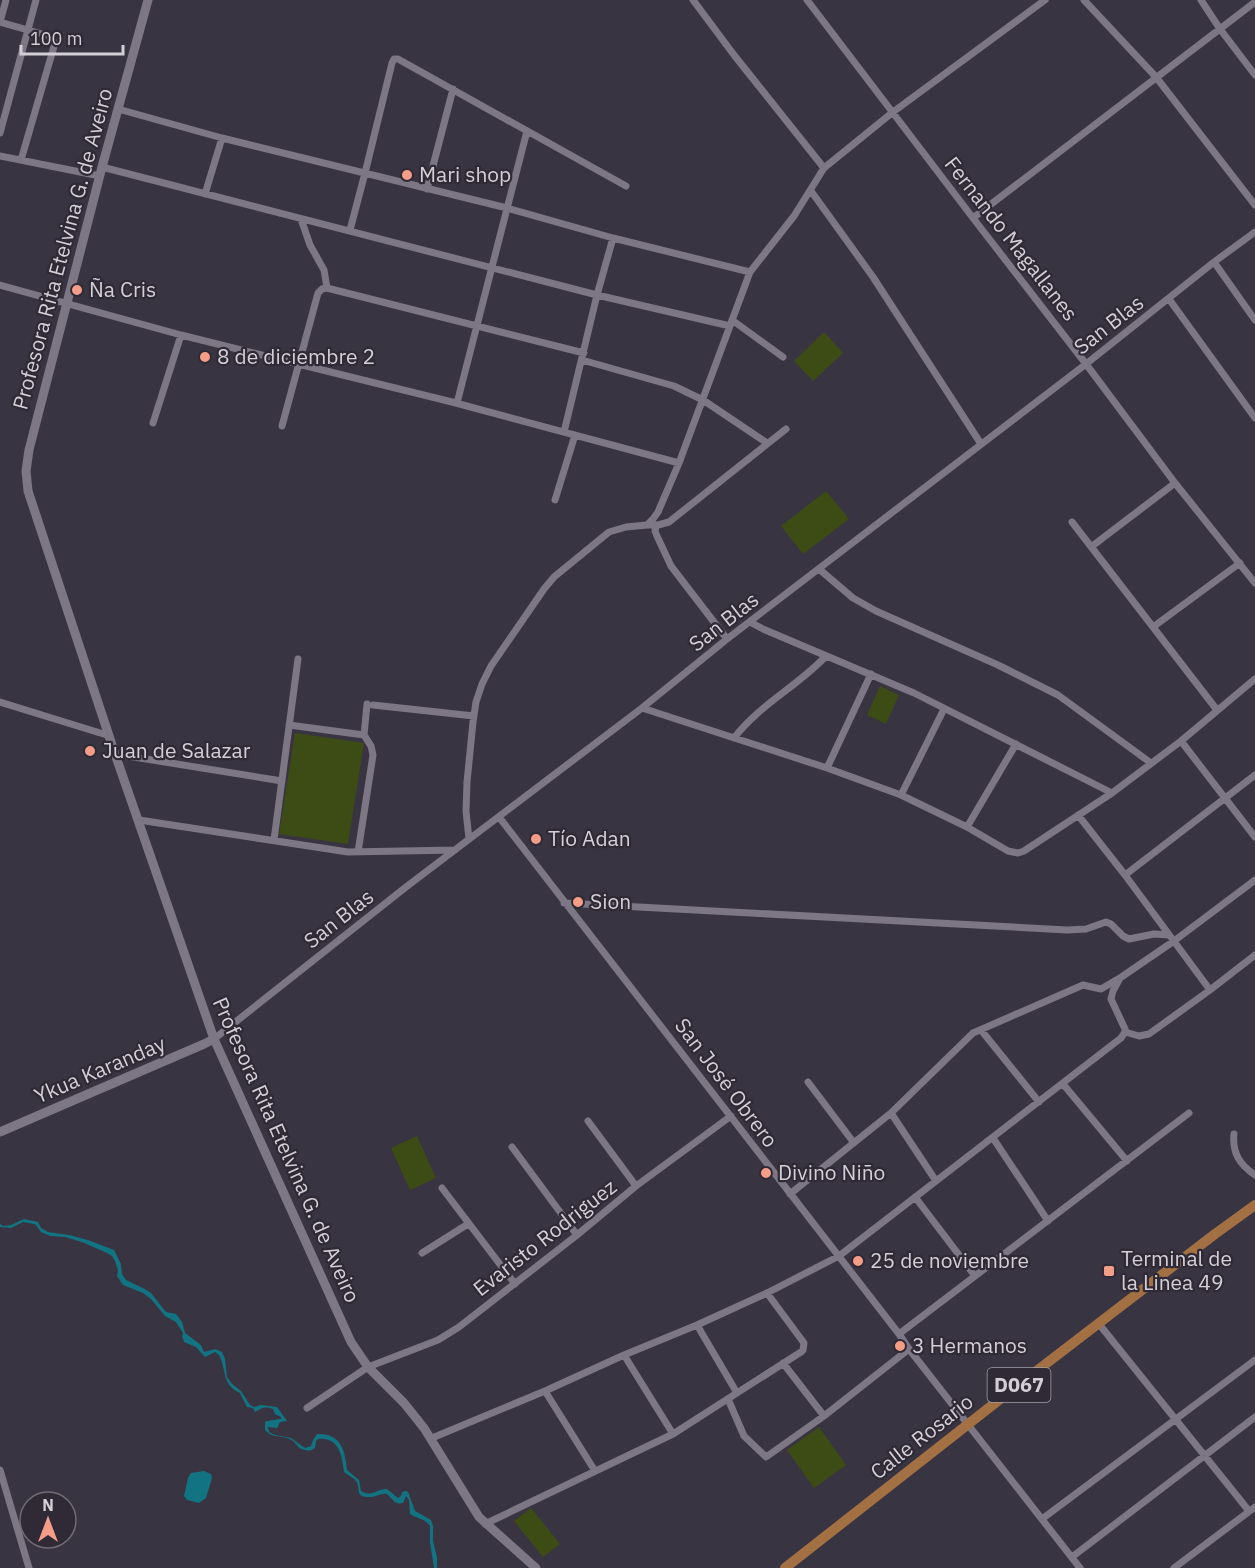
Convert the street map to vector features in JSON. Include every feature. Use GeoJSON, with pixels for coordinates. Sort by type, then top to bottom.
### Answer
{"type":"FeatureCollection","features":[{"type":"Feature","properties":{"kind":"main road","name":"Calle Rosario"},"geometry":{"type":"LineString","coordinates":[[785,1568],[1255,1205]]}},
{"type":"Feature","properties":{"kind":"street"},"geometry":{"type":"LineString","coordinates":[[6,0],[0,22],[51,38],[55,43],[21,160]]}},
{"type":"Feature","properties":{"kind":"street"},"geometry":{"type":"LineString","coordinates":[[0,133],[4,103],[36,0]]}},
{"type":"Feature","properties":{"kind":"street","name":"Profesora Rita Etelvina G. de Aveiro"},"geometry":{"type":"LineString","coordinates":[[148,0],[66,303],[29,450],[27,481],[31,501],[214,1039],[351,1342],[368,1367],[404,1403],[432,1438],[485,1524],[536,1568]]}},
{"type":"Feature","properties":{"kind":"street"},"geometry":{"type":"LineString","coordinates":[[693,0],[824,168]]}},
{"type":"Feature","properties":{"kind":"street","name":"Fernando Magallanes"},"geometry":{"type":"LineString","coordinates":[[807,0],[1175,483],[1255,583]]}},
{"type":"Feature","properties":{"kind":"street"},"geometry":{"type":"LineString","coordinates":[[1084,0],[1156,77],[1255,205]]}},
{"type":"Feature","properties":{"kind":"street"},"geometry":{"type":"LineString","coordinates":[[1201,0],[1255,75]]}},
{"type":"Feature","properties":{"kind":"street"},"geometry":{"type":"LineString","coordinates":[[647,525],[658,512],[679,464],[750,273],[794,216],[824,168],[893,112],[1042,1]]}},
{"type":"Feature","properties":{"kind":"street"},"geometry":{"type":"LineString","coordinates":[[973,218],[1255,2]]}},
{"type":"Feature","properties":{"kind":"street"},"geometry":{"type":"LineString","coordinates":[[350,230],[393,61],[398,59],[626,186]]}},
{"type":"Feature","properties":{"kind":"street"},"geometry":{"type":"LineString","coordinates":[[427,189],[453,89]]}},
{"type":"Feature","properties":{"kind":"street"},"geometry":{"type":"LineString","coordinates":[[118,109],[222,138],[507,208],[750,273]]}},
{"type":"Feature","properties":{"kind":"street"},"geometry":{"type":"LineString","coordinates":[[457,403],[527,131]]}},
{"type":"Feature","properties":{"kind":"street"},"geometry":{"type":"LineString","coordinates":[[205,194],[222,138]]}},
{"type":"Feature","properties":{"kind":"street"},"geometry":{"type":"LineString","coordinates":[[0,156],[101,172],[205,194],[597,295],[731,323],[783,357]]}},
{"type":"Feature","properties":{"kind":"street"},"geometry":{"type":"LineString","coordinates":[[811,191],[873,277],[981,444]]}},
{"type":"Feature","properties":{"kind":"street"},"geometry":{"type":"LineString","coordinates":[[301,219],[310,245],[324,270],[327,288]]}},
{"type":"Feature","properties":{"kind":"street","name":"San Blas"},"geometry":{"type":"LineString","coordinates":[[214,1039],[469,838],[642,708],[727,639],[1255,232]]}},
{"type":"Feature","properties":{"kind":"street"},"geometry":{"type":"LineString","coordinates":[[564,432],[613,238]]}},
{"type":"Feature","properties":{"kind":"street"},"geometry":{"type":"LineString","coordinates":[[1214,262],[1255,320]]}},
{"type":"Feature","properties":{"kind":"street"},"geometry":{"type":"LineString","coordinates":[[0,285],[299,365],[457,403],[679,464]]}},
{"type":"Feature","properties":{"kind":"street"},"geometry":{"type":"LineString","coordinates":[[282,426],[318,293],[327,288],[477,325],[674,386],[703,400],[767,442]]}},
{"type":"Feature","properties":{"kind":"street"},"geometry":{"type":"LineString","coordinates":[[1169,299],[1255,418]]}},
{"type":"Feature","properties":{"kind":"street"},"geometry":{"type":"LineString","coordinates":[[153,423],[181,334]]}},
{"type":"Feature","properties":{"kind":"street"},"geometry":{"type":"LineString","coordinates":[[469,838],[466,801],[476,702],[491,666],[544,589],[554,577],[609,532],[626,527],[669,522],[786,429]]}},
{"type":"Feature","properties":{"kind":"street"},"geometry":{"type":"LineString","coordinates":[[555,500],[575,435]]}},
{"type":"Feature","properties":{"kind":"street"},"geometry":{"type":"LineString","coordinates":[[1091,547],[1175,483]]}},
{"type":"Feature","properties":{"kind":"street"},"geometry":{"type":"LineString","coordinates":[[1072,522],[1217,710]]}},
{"type":"Feature","properties":{"kind":"street"},"geometry":{"type":"LineString","coordinates":[[656,525],[657,536],[671,566],[727,639]]}},
{"type":"Feature","properties":{"kind":"street"},"geometry":{"type":"LineString","coordinates":[[1153,627],[1240,563]]}},
{"type":"Feature","properties":{"kind":"street"},"geometry":{"type":"LineString","coordinates":[[819,569],[853,598],[876,611],[998,665],[1058,695],[1151,763]]}},
{"type":"Feature","properties":{"kind":"street"},"geometry":{"type":"LineString","coordinates":[[750,622],[914,693],[1112,793]]}},
{"type":"Feature","properties":{"kind":"street"},"geometry":{"type":"LineString","coordinates":[[734,738],[742,727],[814,669],[826,656]]}},
{"type":"Feature","properties":{"kind":"street"},"geometry":{"type":"LineString","coordinates":[[274,840],[298,659]]}},
{"type":"Feature","properties":{"kind":"street"},"geometry":{"type":"LineString","coordinates":[[827,768],[872,674]]}},
{"type":"Feature","properties":{"kind":"street"},"geometry":{"type":"LineString","coordinates":[[642,708],[827,768],[902,795],[1008,851],[1018,853],[1112,793],[1181,741],[1255,679]]}},
{"type":"Feature","properties":{"kind":"street"},"geometry":{"type":"LineString","coordinates":[[0,702],[110,736]]}},
{"type":"Feature","properties":{"kind":"street"},"geometry":{"type":"LineString","coordinates":[[358,852],[373,755],[371,746],[364,735],[370,705],[474,716]]}},
{"type":"Feature","properties":{"kind":"street"},"geometry":{"type":"LineString","coordinates":[[902,795],[944,709]]}},
{"type":"Feature","properties":{"kind":"street"},"geometry":{"type":"LineString","coordinates":[[289,725],[364,735]]}},
{"type":"Feature","properties":{"kind":"street"},"geometry":{"type":"LineString","coordinates":[[1181,741],[1255,837]]}},
{"type":"Feature","properties":{"kind":"street"},"geometry":{"type":"LineString","coordinates":[[967,828],[1016,744]]}},
{"type":"Feature","properties":{"kind":"street"},"geometry":{"type":"LineString","coordinates":[[116,754],[282,781]]}},
{"type":"Feature","properties":{"kind":"street"},"geometry":{"type":"LineString","coordinates":[[1125,875],[1255,775]]}},
{"type":"Feature","properties":{"kind":"street"},"geometry":{"type":"LineString","coordinates":[[1078,815],[1210,990]]}},
{"type":"Feature","properties":{"kind":"street","name":"San José Obrero"},"geometry":{"type":"LineString","coordinates":[[499,817],[1080,1568]]}},
{"type":"Feature","properties":{"kind":"street"},"geometry":{"type":"LineString","coordinates":[[139,820],[358,852],[455,850]]}},
{"type":"Feature","properties":{"kind":"street"},"geometry":{"type":"LineString","coordinates":[[790,1194],[891,1113],[973,1033],[1083,985],[1101,989],[1120,978],[1172,938],[1255,880]]}},
{"type":"Feature","properties":{"kind":"street"},"geometry":{"type":"LineString","coordinates":[[564,903],[1066,930],[1086,929],[1106,922],[1129,939],[1154,934],[1172,938]]}},
{"type":"Feature","properties":{"kind":"street"},"geometry":{"type":"LineString","coordinates":[[1125,1032],[1139,1036],[1149,1035],[1255,955]]}},
{"type":"Feature","properties":{"kind":"street"},"geometry":{"type":"LineString","coordinates":[[432,1438],[697,1325],[767,1293],[839,1256],[1121,1038],[1125,1029],[1111,999],[1120,978]]}},
{"type":"Feature","properties":{"kind":"street"},"geometry":{"type":"LineString","coordinates":[[981,1030],[1039,1102]]}},
{"type":"Feature","properties":{"kind":"street","name":"Ykua Karanday"},"geometry":{"type":"LineString","coordinates":[[0,1132],[214,1039]]}},
{"type":"Feature","properties":{"kind":"street"},"geometry":{"type":"LineString","coordinates":[[808,1082],[854,1143]]}},
{"type":"Feature","properties":{"kind":"street"},"geometry":{"type":"LineString","coordinates":[[1063,1084],[1127,1161]]}},
{"type":"Feature","properties":{"kind":"street"},"geometry":{"type":"LineString","coordinates":[[891,1113],[936,1181]]}},
{"type":"Feature","properties":{"kind":"street"},"geometry":{"type":"LineString","coordinates":[[899,1334],[1189,1113]]}},
{"type":"Feature","properties":{"kind":"street","name":"Evaristo Rodriguez"},"geometry":{"type":"LineString","coordinates":[[307,1408],[368,1367],[438,1340],[459,1327],[577,1236],[636,1186],[731,1116]]}},
{"type":"Feature","properties":{"kind":"street"},"geometry":{"type":"LineString","coordinates":[[588,1121],[636,1186]]}},
{"type":"Feature","properties":{"kind":"street"},"geometry":{"type":"LineString","coordinates":[[1234,1134],[1235,1154],[1242,1166],[1255,1175]]}},
{"type":"Feature","properties":{"kind":"street"},"geometry":{"type":"LineString","coordinates":[[993,1138],[1048,1221]]}},
{"type":"Feature","properties":{"kind":"street"},"geometry":{"type":"LineString","coordinates":[[512,1148],[577,1236]]}},
{"type":"Feature","properties":{"kind":"street"},"geometry":{"type":"LineString","coordinates":[[441,1188],[515,1284]]}},
{"type":"Feature","properties":{"kind":"street"},"geometry":{"type":"LineString","coordinates":[[915,1197],[975,1276]]}},
{"type":"Feature","properties":{"kind":"street"},"geometry":{"type":"LineString","coordinates":[[422,1253],[468,1224]]}},
{"type":"Feature","properties":{"kind":"street"},"geometry":{"type":"LineString","coordinates":[[485,1524],[673,1434],[801,1352],[804,1343],[767,1293]]}},
{"type":"Feature","properties":{"kind":"street"},"geometry":{"type":"LineString","coordinates":[[1099,1324],[1205,1455],[1252,1509],[1174,1568]]}},
{"type":"Feature","properties":{"kind":"street"},"geometry":{"type":"LineString","coordinates":[[697,1325],[737,1393]]}},
{"type":"Feature","properties":{"kind":"street"},"geometry":{"type":"LineString","coordinates":[[729,1399],[744,1436],[766,1457],[824,1416],[909,1349]]}},
{"type":"Feature","properties":{"kind":"street"},"geometry":{"type":"LineString","coordinates":[[624,1355],[673,1434]]}},
{"type":"Feature","properties":{"kind":"street"},"geometry":{"type":"LineString","coordinates":[[1042,1519],[1255,1360]]}},
{"type":"Feature","properties":{"kind":"street"},"geometry":{"type":"LineString","coordinates":[[783,1363],[824,1416]]}},
{"type":"Feature","properties":{"kind":"street"},"geometry":{"type":"LineString","coordinates":[[545,1391],[595,1471]]}},
{"type":"Feature","properties":{"kind":"street"},"geometry":{"type":"LineString","coordinates":[[1072,1557],[1255,1417]]}},
{"type":"Feature","properties":{"kind":"street"},"geometry":{"type":"LineString","coordinates":[[0,1470],[29,1568]]}},
{"type":"Feature","properties":{"kind":"green space"},"geometry":{"type":"Polygon","coordinates":[[[824,332],[843,353],[813,381],[794,361],[824,332]]]}},
{"type":"Feature","properties":{"kind":"green space"},"geometry":{"type":"Polygon","coordinates":[[[826,491],[849,519],[803,554],[781,526],[826,491]]]}},
{"type":"Feature","properties":{"kind":"green space"},"geometry":{"type":"Polygon","coordinates":[[[880,686],[899,695],[886,724],[867,715],[880,686]]]}},
{"type":"Feature","properties":{"kind":"green space"},"geometry":{"type":"Polygon","coordinates":[[[295,733],[364,743],[348,844],[279,834],[295,733]]]}},
{"type":"Feature","properties":{"kind":"green space"},"geometry":{"type":"Polygon","coordinates":[[[417,1136],[436,1178],[410,1190],[391,1148],[417,1136]]]}},
{"type":"Feature","properties":{"kind":"green space"},"geometry":{"type":"Polygon","coordinates":[[[819,1427],[846,1465],[814,1488],[787,1450],[819,1427]]]}},
{"type":"Feature","properties":{"kind":"green space"},"geometry":{"type":"Polygon","coordinates":[[[531,1508],[560,1544],[543,1557],[514,1521],[531,1508]]]}},
{"type":"Feature","properties":{"kind":"water"},"geometry":{"type":"Polygon","coordinates":[[[24,1219],[38,1222],[41,1228],[48,1232],[88,1240],[114,1250],[126,1280],[151,1293],[166,1312],[176,1314],[182,1322],[185,1333],[201,1345],[204,1352],[215,1349],[222,1352],[227,1377],[241,1391],[250,1405],[277,1407],[287,1421],[280,1422],[277,1428],[268,1427],[269,1432],[291,1438],[305,1448],[311,1446],[317,1434],[332,1436],[343,1450],[347,1470],[359,1480],[361,1491],[369,1494],[387,1489],[398,1498],[402,1492],[408,1492],[415,1511],[431,1520],[437,1568],[434,1568],[430,1526],[426,1521],[410,1514],[409,1500],[406,1496],[403,1503],[400,1503],[387,1494],[372,1497],[360,1495],[356,1481],[344,1472],[338,1448],[331,1441],[318,1439],[315,1448],[308,1451],[301,1449],[289,1439],[275,1436],[268,1433],[265,1430],[265,1422],[281,1419],[281,1417],[275,1414],[273,1409],[263,1408],[255,1412],[253,1408],[247,1407],[240,1393],[227,1381],[219,1355],[215,1352],[205,1357],[196,1347],[184,1342],[183,1333],[176,1322],[165,1316],[143,1293],[123,1285],[117,1276],[118,1270],[112,1256],[82,1242],[50,1236],[41,1232],[34,1224],[23,1222],[11,1228],[0,1227],[0,1224],[11,1225],[24,1219]]]}},
{"type":"Feature","properties":{"kind":"water"},"geometry":{"type":"Polygon","coordinates":[[[204,1471],[211,1474],[212,1478],[206,1498],[199,1503],[187,1500],[184,1496],[188,1478],[191,1473],[204,1471]]]}},
{"type":"Feature","properties":{"kind":"place","name":"Mari shop"},"geometry":{"type":"Point","coordinates":[407,175]}},
{"type":"Feature","properties":{"kind":"place","name":"Ña Cris"},"geometry":{"type":"Point","coordinates":[77,290]}},
{"type":"Feature","properties":{"kind":"place","name":"8 de diciembre 2"},"geometry":{"type":"Point","coordinates":[205,357]}},
{"type":"Feature","properties":{"kind":"place","name":"Juan de Salazar"},"geometry":{"type":"Point","coordinates":[90,751]}},
{"type":"Feature","properties":{"kind":"place","name":"Tío Adan"},"geometry":{"type":"Point","coordinates":[536,839]}},
{"type":"Feature","properties":{"kind":"place","name":"Sion"},"geometry":{"type":"Point","coordinates":[578,902]}},
{"type":"Feature","properties":{"kind":"place","name":"Divino Niño"},"geometry":{"type":"Point","coordinates":[766,1173]}},
{"type":"Feature","properties":{"kind":"place","name":"25 de noviembre"},"geometry":{"type":"Point","coordinates":[858,1261]}},
{"type":"Feature","properties":{"kind":"place","name":"Terminal de la Linea 49"},"geometry":{"type":"Point","coordinates":[1109,1271]}},
{"type":"Feature","properties":{"kind":"place","name":"3 Hermanos"},"geometry":{"type":"Point","coordinates":[900,1346]}}]}
